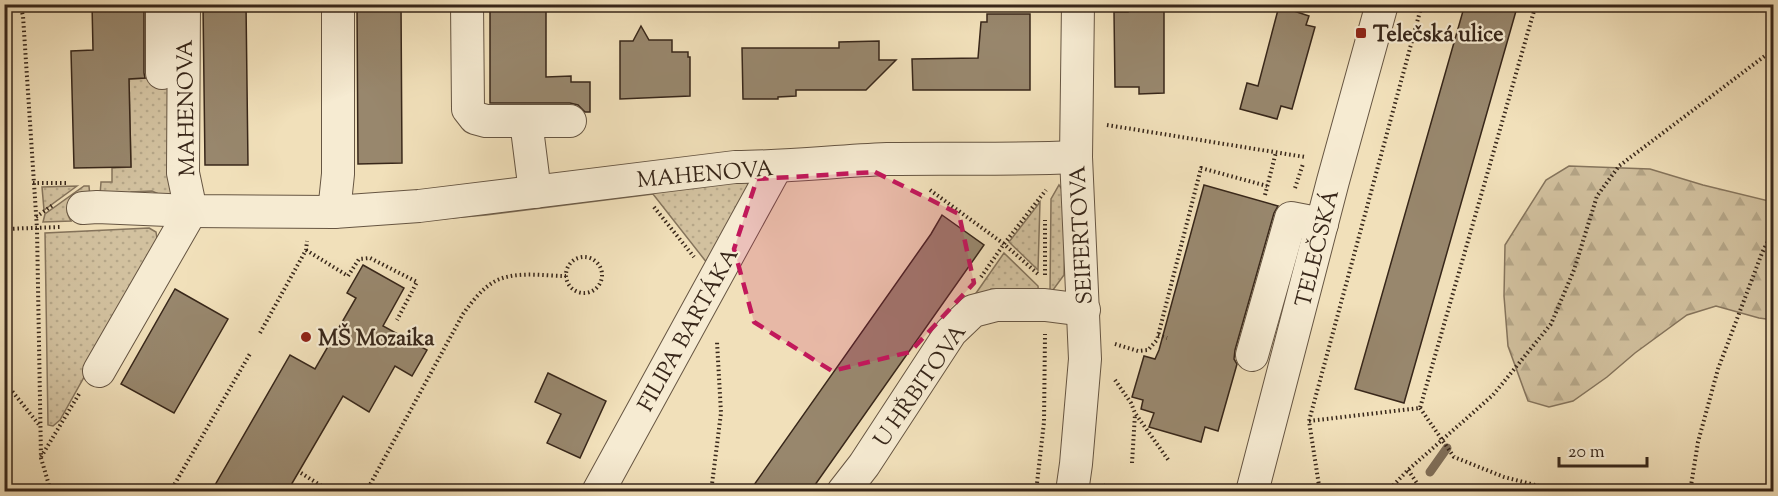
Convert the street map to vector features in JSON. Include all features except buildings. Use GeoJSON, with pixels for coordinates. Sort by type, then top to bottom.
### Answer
{"type":"FeatureCollection","features":[{"type":"Feature","properties":{"kind":"street"},"geometry":{"type":"LineString","coordinates":[[162,4],[162,74]]}},
{"type":"Feature","properties":{"kind":"street","name":"MAHENOVA"},"geometry":{"type":"LineString","coordinates":[[184,4],[183,173],[191,211]]}},
{"type":"Feature","properties":{"kind":"street"},"geometry":{"type":"LineString","coordinates":[[334,212],[338,174],[338,4]]}},
{"type":"Feature","properties":{"kind":"street"},"geometry":{"type":"LineString","coordinates":[[467,4],[468,109],[475,118],[486,121],[570,121]]}},
{"type":"Feature","properties":{"kind":"street","name":"SEIFERTOVA"},"geometry":{"type":"LineString","coordinates":[[1074,478],[1085,359],[1077,157],[1078,4]]}},
{"type":"Feature","properties":{"kind":"street","name":"TELEČSKÁ"},"geometry":{"type":"LineString","coordinates":[[1252,492],[1382,4]]}},
{"type":"Feature","properties":{"kind":"street"},"geometry":{"type":"LineString","coordinates":[[526,121],[535,192]]}},
{"type":"Feature","properties":{"kind":"street","name":"MAHENOVA"},"geometry":{"type":"LineString","coordinates":[[77,196],[97,207],[191,211],[334,212],[419,206],[735,167],[877,160],[1077,157]]}},
{"type":"Feature","properties":{"kind":"street","name":"FILIPA BARTÁKA"},"geometry":{"type":"LineString","coordinates":[[598,492],[776,166]]}},
{"type":"Feature","properties":{"kind":"street"},"geometry":{"type":"LineString","coordinates":[[99,371],[191,211]]}},
{"type":"Feature","properties":{"kind":"street"},"geometry":{"type":"LineString","coordinates":[[1252,355],[1292,218],[1322,224]]}},
{"type":"Feature","properties":{"kind":"street","name":"U HŘBITOVA"},"geometry":{"type":"LineString","coordinates":[[843,492],[864,465],[951,332],[973,311],[996,305],[1045,305],[1084,310]]}},
{"type":"Feature","properties":{"kind":"path"},"geometry":{"type":"LineString","coordinates":[[20,4],[23,16],[37,229],[41,458],[51,492]]}},
{"type":"Feature","properties":{"kind":"path"},"geometry":{"type":"LineString","coordinates":[[1320,492],[1309,421],[1422,4]]}},
{"type":"Feature","properties":{"kind":"path"},"geometry":{"type":"LineString","coordinates":[[1527,4],[1534,7],[1420,408],[1454,457],[1504,477],[1562,492]]}},
{"type":"Feature","properties":{"kind":"path"},"geometry":{"type":"LineString","coordinates":[[1769,4],[1773,19]]}},
{"type":"Feature","properties":{"kind":"path"},"geometry":{"type":"LineString","coordinates":[[1387,492],[1408,470],[1493,395],[1551,324],[1574,270],[1596,196],[1619,166],[1773,49]]}},
{"type":"Feature","properties":{"kind":"path"},"geometry":{"type":"LineString","coordinates":[[1109,126],[1305,157],[1293,197]]}},
{"type":"Feature","properties":{"kind":"path"},"geometry":{"type":"LineString","coordinates":[[1265,195],[1276,152]]}},
{"type":"Feature","properties":{"kind":"path"},"geometry":{"type":"LineString","coordinates":[[1111,343],[1138,351],[1148,351],[1157,340],[1201,168],[1267,186]]}},
{"type":"Feature","properties":{"kind":"path"},"geometry":{"type":"LineString","coordinates":[[33,183],[77,196]]}},
{"type":"Feature","properties":{"kind":"path"},"geometry":{"type":"LineString","coordinates":[[926,188],[1004,244],[1045,280],[1046,213]]}},
{"type":"Feature","properties":{"kind":"path"},"geometry":{"type":"LineString","coordinates":[[1004,244],[1046,190],[1046,201]]}},
{"type":"Feature","properties":{"kind":"path"},"geometry":{"type":"LineString","coordinates":[[4,229],[37,229]]}},
{"type":"Feature","properties":{"kind":"path"},"geometry":{"type":"LineString","coordinates":[[1690,492],[1698,442],[1718,369],[1773,229]]}},
{"type":"Feature","properties":{"kind":"path"},"geometry":{"type":"LineString","coordinates":[[260,333],[306,250],[348,276],[359,260],[370,258],[417,282],[397,320]]}},
{"type":"Feature","properties":{"kind":"path"},"geometry":{"type":"LineString","coordinates":[[579,257],[592,258],[599,263],[602,270],[600,285],[589,293],[581,293],[573,289],[568,284],[566,276],[569,265],[579,257]]}},
{"type":"Feature","properties":{"kind":"path"},"geometry":{"type":"LineString","coordinates":[[366,492],[462,314],[478,294],[493,282],[513,276],[566,276]]}},
{"type":"Feature","properties":{"kind":"path"},"geometry":{"type":"LineString","coordinates":[[1036,492],[1044,422],[1045,305]]}},
{"type":"Feature","properties":{"kind":"path"},"geometry":{"type":"LineString","coordinates":[[1158,335],[1167,338]]}},
{"type":"Feature","properties":{"kind":"path"},"geometry":{"type":"LineString","coordinates":[[711,492],[721,413],[716,336]]}},
{"type":"Feature","properties":{"kind":"path"},"geometry":{"type":"LineString","coordinates":[[170,492],[251,352]]}},
{"type":"Feature","properties":{"kind":"path"},"geometry":{"type":"LineString","coordinates":[[41,458],[91,375],[99,371]]}},
{"type":"Feature","properties":{"kind":"path"},"geometry":{"type":"LineString","coordinates":[[1111,375],[1169,461]]}},
{"type":"Feature","properties":{"kind":"path"},"geometry":{"type":"LineString","coordinates":[[4,381],[40,427]]}},
{"type":"Feature","properties":{"kind":"path"},"geometry":{"type":"LineString","coordinates":[[1309,421],[1420,408]]}},
{"type":"Feature","properties":{"kind":"path"},"geometry":{"type":"LineString","coordinates":[[1132,463],[1135,413]]}},
{"type":"Feature","properties":{"kind":"path"},"geometry":{"type":"LineString","coordinates":[[1408,470],[1420,484],[1423,492]]}},
{"type":"Feature","properties":{"kind":"path"},"geometry":{"type":"LineString","coordinates":[[301,473],[324,490],[331,492]]}},
{"type":"Feature","properties":{"kind":"highlighted area"},"geometry":{"type":"Polygon","coordinates":[[[875,172],[959,214],[974,283],[910,352],[832,371],[754,322],[734,249],[757,179],[875,172]]]}},
{"type":"Feature","properties":{"kind":"green space"},"geometry":{"type":"Polygon","coordinates":[[[129,79],[176,80],[172,200],[152,191],[131,192],[129,198],[100,195],[101,182],[112,182],[112,168],[131,167],[129,79]]]}},
{"type":"Feature","properties":{"kind":"green space"},"geometry":{"type":"Polygon","coordinates":[[[1569,166],[1650,169],[1773,202],[1773,320],[1716,306],[1687,315],[1573,401],[1549,407],[1528,401],[1508,346],[1504,296],[1505,245],[1546,180],[1569,166]]]}},
{"type":"Feature","properties":{"kind":"green space"},"geometry":{"type":"Polygon","coordinates":[[[746,179],[750,191],[711,268],[653,194],[486,215],[395,223],[746,179]]]}},
{"type":"Feature","properties":{"kind":"green space"},"geometry":{"type":"Polygon","coordinates":[[[1059,185],[1066,195],[1064,275],[1050,294],[1051,199],[1059,185]]]}},
{"type":"Feature","properties":{"kind":"green space"},"geometry":{"type":"Polygon","coordinates":[[[77,186],[44,210],[42,187],[77,186]]]}},
{"type":"Feature","properties":{"kind":"green space"},"geometry":{"type":"Polygon","coordinates":[[[84,186],[89,186],[90,198],[74,202],[68,207],[71,221],[43,222],[45,214],[84,186]]]}},
{"type":"Feature","properties":{"kind":"green space"},"geometry":{"type":"Polygon","coordinates":[[[1040,202],[1038,270],[1009,242],[1040,202]]]}},
{"type":"Feature","properties":{"kind":"green space"},"geometry":{"type":"Polygon","coordinates":[[[149,228],[156,232],[158,245],[60,420],[53,426],[48,425],[45,233],[149,228]]]}},
{"type":"Feature","properties":{"kind":"green space"},"geometry":{"type":"Polygon","coordinates":[[[1004,253],[1038,286],[1039,299],[1030,290],[991,289],[987,298],[974,296],[1004,253]]]}},
{"type":"Feature","properties":{"kind":"waterway"},"geometry":{"type":"LineString","coordinates":[[1430,472],[1447,448]]}},
{"type":"Feature","properties":{"kind":"place","name":"Telečská ulice"},"geometry":{"type":"Point","coordinates":[1361,33]}},
{"type":"Feature","properties":{"kind":"place","name":"MŠ Mozaika"},"geometry":{"type":"Point","coordinates":[306,337]}}]}
